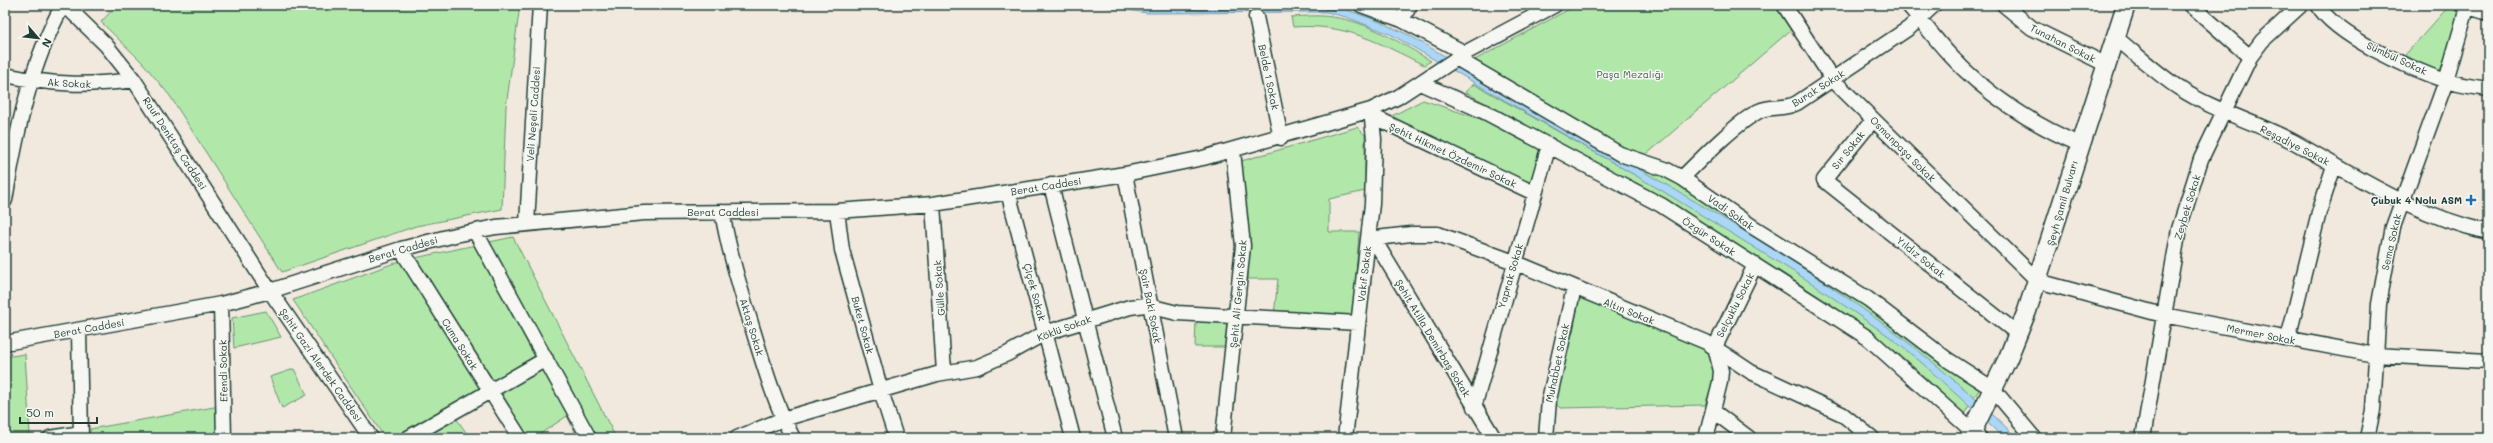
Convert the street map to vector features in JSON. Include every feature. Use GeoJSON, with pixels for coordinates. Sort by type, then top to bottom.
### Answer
{"type":"FeatureCollection","features":[{"type":"Feature","properties":{"kind":"main road","name":"Şeyh Şamil Bulvarı"},"geometry":{"type":"LineString","coordinates":[[1974,435],[2018,334],[2038,281],[2079,144],[2126,5]]}},
{"type":"Feature","properties":{"kind":"street","name":"Rauf Denktaş Caddesi"},"geometry":{"type":"LineString","coordinates":[[64,5],[106,45],[134,80],[270,291]]}},
{"type":"Feature","properties":{"kind":"street"},"geometry":{"type":"LineString","coordinates":[[5,200],[11,163],[31,80],[49,31],[64,5]]}},
{"type":"Feature","properties":{"kind":"street","name":"Veli Neşeli Caddesi"},"geometry":{"type":"LineString","coordinates":[[526,223],[540,5]]}},
{"type":"Feature","properties":{"kind":"street","name":"Vadi Sokak"},"geometry":{"type":"LineString","coordinates":[[1361,5],[1402,20],[1620,154],[1665,169],[1682,178],[1759,231],[1868,299],[1991,394],[2034,438]]}},
{"type":"Feature","properties":{"kind":"street"},"geometry":{"type":"LineString","coordinates":[[1402,20],[1410,5]]}},
{"type":"Feature","properties":{"kind":"street"},"geometry":{"type":"LineString","coordinates":[[1460,56],[1555,5]]}},
{"type":"Feature","properties":{"kind":"street","name":"Osmanpaşa Sokak"},"geometry":{"type":"LineString","coordinates":[[1784,5],[1833,80],[2038,281]]}},
{"type":"Feature","properties":{"kind":"street"},"geometry":{"type":"LineString","coordinates":[[1908,5],[1950,55],[1987,88],[2030,120],[2079,144]]}},
{"type":"Feature","properties":{"kind":"street","name":"Burak Sokak"},"geometry":{"type":"LineString","coordinates":[[1682,178],[1714,147],[1758,111],[1792,106],[1833,80],[1920,19],[1934,5]]}},
{"type":"Feature","properties":{"kind":"street","name":"Tunahan Sokak"},"geometry":{"type":"LineString","coordinates":[[2004,5],[2032,28],[2105,64]]}},
{"type":"Feature","properties":{"kind":"street"},"geometry":{"type":"LineString","coordinates":[[2191,5],[2250,57]]}},
{"type":"Feature","properties":{"kind":"street","name":"Zeybek Sokak"},"geometry":{"type":"LineString","coordinates":[[2143,438],[2182,218],[2201,159],[2250,57],[2262,41],[2301,5]]}},
{"type":"Feature","properties":{"kind":"street","name":"Sümbül Sokak"},"geometry":{"type":"LineString","coordinates":[[2318,5],[2331,23],[2380,52],[2446,81],[2488,89]]}},
{"type":"Feature","properties":{"kind":"street"},"geometry":{"type":"LineString","coordinates":[[2464,7],[2488,13]]}},
{"type":"Feature","properties":{"kind":"street","name":"Sema Sokak"},"geometry":{"type":"LineString","coordinates":[[2367,438],[2373,410],[2375,355],[2387,251],[2401,203],[2446,81],[2464,7]]}},
{"type":"Feature","properties":{"kind":"street","name":"Belde 1 Sokak"},"geometry":{"type":"LineString","coordinates":[[1256,16],[1281,138]]}},
{"type":"Feature","properties":{"kind":"street","name":"Reşadiye Sokak"},"geometry":{"type":"LineString","coordinates":[[2115,36],[2179,88],[2224,111],[2291,141],[2401,203],[2450,222],[2488,232]]}},
{"type":"Feature","properties":{"kind":"street","name":"Berat Caddesi"},"geometry":{"type":"LineString","coordinates":[[5,343],[79,331],[221,304],[270,291],[401,249],[475,231],[526,223],[636,213],[836,211],[933,204],[1125,174],[1233,151],[1372,113],[1460,56]]}},
{"type":"Feature","properties":{"kind":"street","name":"Ak Sokak"},"geometry":{"type":"LineString","coordinates":[[5,75],[31,80],[90,85],[134,80]]}},
{"type":"Feature","properties":{"kind":"street","name":"Özgür Sokak"},"geometry":{"type":"LineString","coordinates":[[1420,83],[1483,111],[1661,205],[1872,341],[1974,435]]}},
{"type":"Feature","properties":{"kind":"street","name":"Şehit Hikmet Özdemir Sokak"},"geometry":{"type":"LineString","coordinates":[[1372,113],[1534,193]]}},
{"type":"Feature","properties":{"kind":"street","name":"Vakıf Sokak"},"geometry":{"type":"LineString","coordinates":[[1345,438],[1358,323],[1370,238],[1374,175],[1372,113]]}},
{"type":"Feature","properties":{"kind":"street","name":"Sır Sokak"},"geometry":{"type":"LineString","coordinates":[[1824,180],[1873,120]]}},
{"type":"Feature","properties":{"kind":"street","name":"Yaprak Sokak"},"geometry":{"type":"LineString","coordinates":[[1474,407],[1514,262],[1549,145]]}},
{"type":"Feature","properties":{"kind":"street","name":"Şehit Ali Gergin Sokak"},"geometry":{"type":"LineString","coordinates":[[1223,438],[1237,316],[1243,236],[1233,151]]}},
{"type":"Feature","properties":{"kind":"street"},"geometry":{"type":"LineString","coordinates":[[2288,340],[2319,212],[2334,166]]}},
{"type":"Feature","properties":{"kind":"street","name":"Şair Baki Sokak"},"geometry":{"type":"LineString","coordinates":[[1125,174],[1176,438]]}},
{"type":"Feature","properties":{"kind":"street","name":"Yıldız Sokak"},"geometry":{"type":"LineString","coordinates":[[1824,180],[2018,334]]}},
{"type":"Feature","properties":{"kind":"street"},"geometry":{"type":"LineString","coordinates":[[1051,185],[1116,438]]}},
{"type":"Feature","properties":{"kind":"street","name":"Çiçek Sokak"},"geometry":{"type":"LineString","coordinates":[[1008,192],[1073,438]]}},
{"type":"Feature","properties":{"kind":"street","name":"Gülle Sokak"},"geometry":{"type":"LineString","coordinates":[[933,204],[944,372]]}},
{"type":"Feature","properties":{"kind":"street","name":"Buket Sokak"},"geometry":{"type":"LineString","coordinates":[[836,211],[842,250],[880,391],[896,438]]}},
{"type":"Feature","properties":{"kind":"street","name":"Aktaş Sokak"},"geometry":{"type":"LineString","coordinates":[[722,212],[730,256],[783,419],[793,438]]}},
{"type":"Feature","properties":{"kind":"street"},"geometry":{"type":"LineString","coordinates":[[475,231],[589,438]]}},
{"type":"Feature","properties":{"kind":"street","name":"Altın Sokak"},"geometry":{"type":"LineString","coordinates":[[1370,238],[1438,234],[1514,262],[1715,347],[1751,372],[1842,414],[1872,438]]}},
{"type":"Feature","properties":{"kind":"street","name":"Şehit Atilla Demirbaş Sokak"},"geometry":{"type":"LineString","coordinates":[[1370,238],[1494,438]]}},
{"type":"Feature","properties":{"kind":"street","name":"Cuma Sokak"},"geometry":{"type":"LineString","coordinates":[[401,249],[520,438]]}},
{"type":"Feature","properties":{"kind":"street","name":"Selçuklu Sokak"},"geometry":{"type":"LineString","coordinates":[[1706,438],[1721,371],[1715,347],[1755,265]]}},
{"type":"Feature","properties":{"kind":"street","name":"Mermer Sokak"},"geometry":{"type":"LineString","coordinates":[[2038,281],[2164,315],[2288,340],[2375,355],[2488,361]]}},
{"type":"Feature","properties":{"kind":"street","name":"Muhabbet Sokak"},"geometry":{"type":"LineString","coordinates":[[1546,438],[1549,400],[1574,288]]}},
{"type":"Feature","properties":{"kind":"street","name":"Şehit Gazi Alerdek Caddesi"},"geometry":{"type":"LineString","coordinates":[[270,291],[371,438]]}},
{"type":"Feature","properties":{"kind":"street","name":"Efendi Sokak"},"geometry":{"type":"LineString","coordinates":[[221,304],[224,438]]}},
{"type":"Feature","properties":{"kind":"street","name":"Köklü Sokak"},"geometry":{"type":"LineString","coordinates":[[737,438],[783,419],[944,372],[986,364],[1046,333],[1086,319],[1130,307],[1151,306],[1177,313],[1358,323]]}},
{"type":"Feature","properties":{"kind":"street"},"geometry":{"type":"LineString","coordinates":[[50,438],[81,436],[79,331]]}},
{"type":"Feature","properties":{"kind":"street"},"geometry":{"type":"LineString","coordinates":[[408,438],[546,359]]}},
{"type":"Feature","properties":{"kind":"street"},"geometry":{"type":"LineString","coordinates":[[1713,411],[1749,438]]}},
{"type":"Feature","properties":{"kind":"street"},"geometry":{"type":"LineString","coordinates":[[224,417],[234,438]]}},
{"type":"Feature","properties":{"kind":"green space"},"geometry":{"type":"Polygon","coordinates":[[[117,5],[520,5],[506,107],[502,209],[416,226],[282,272],[170,96],[142,62],[101,22],[117,5]]]}},
{"type":"Feature","properties":{"kind":"green space","name":"Paşa Mezalığı"},"geometry":{"type":"Polygon","coordinates":[[[1577,5],[1780,5],[1793,28],[1640,160],[1471,62],[1577,5]]]}},
{"type":"Feature","properties":{"kind":"green space"},"geometry":{"type":"Polygon","coordinates":[[[2450,5],[2462,18],[2439,73],[2405,55],[2450,5]]]}},
{"type":"Feature","properties":{"kind":"green space"},"geometry":{"type":"Polygon","coordinates":[[[1327,16],[1358,23],[1408,47],[1431,61],[1424,65],[1377,42],[1346,31],[1330,28],[1293,27],[1291,17],[1327,16]]]}},
{"type":"Feature","properties":{"kind":"green space"},"geometry":{"type":"Polygon","coordinates":[[[1474,84],[1633,174],[1640,162],[1671,176],[1908,334],[1979,390],[1964,414],[1911,365],[1878,338],[1829,304],[1727,239],[1676,209],[1465,92],[1474,84]]]}},
{"type":"Feature","properties":{"kind":"green space"},"geometry":{"type":"Polygon","coordinates":[[[1423,100],[1489,122],[1542,151],[1528,186],[1388,118],[1423,100]]]}},
{"type":"Feature","properties":{"kind":"green space"},"geometry":{"type":"Polygon","coordinates":[[[1357,127],[1365,135],[1365,191],[1329,199],[1329,232],[1359,232],[1353,318],[1274,315],[1278,279],[1248,279],[1248,235],[1238,162],[1357,127]]]}},
{"type":"Feature","properties":{"kind":"green space"},"geometry":{"type":"Polygon","coordinates":[[[513,237],[616,438],[578,438],[567,416],[534,438],[527,438],[415,258],[513,237]]]}},
{"type":"Feature","properties":{"kind":"green space"},"geometry":{"type":"Polygon","coordinates":[[[400,261],[484,391],[397,438],[385,438],[293,300],[400,261]]]}},
{"type":"Feature","properties":{"kind":"green space"},"geometry":{"type":"Polygon","coordinates":[[[1579,298],[1706,348],[1712,364],[1713,376],[1711,389],[1705,405],[1560,408],[1555,403],[1563,350],[1573,333],[1579,298]]]}},
{"type":"Feature","properties":{"kind":"green space"},"geometry":{"type":"Polygon","coordinates":[[[266,311],[281,337],[234,348],[232,318],[266,311]]]}},
{"type":"Feature","properties":{"kind":"green space"},"geometry":{"type":"Polygon","coordinates":[[[1196,320],[1232,322],[1230,347],[1195,347],[1196,320]]]}},
{"type":"Feature","properties":{"kind":"green space"},"geometry":{"type":"Polygon","coordinates":[[[25,354],[30,435],[5,438],[5,357],[25,354]]]}},
{"type":"Feature","properties":{"kind":"green space"},"geometry":{"type":"Polygon","coordinates":[[[294,369],[307,395],[282,408],[270,377],[294,369]]]}},
{"type":"Feature","properties":{"kind":"green space"},"geometry":{"type":"Polygon","coordinates":[[[220,406],[219,438],[90,438],[90,429],[220,406]]]}},
{"type":"Feature","properties":{"kind":"green space"},"geometry":{"type":"Polygon","coordinates":[[[456,418],[470,438],[432,438],[429,434],[456,418]]]}},
{"type":"Feature","properties":{"kind":"water"},"geometry":{"type":"Polygon","coordinates":[[[1094,5],[1333,5],[1373,19],[1409,35],[1737,226],[1855,303],[1911,345],[1965,390],[2017,438],[2004,438],[1922,363],[1890,337],[1807,280],[1664,192],[1390,34],[1346,17],[1326,12],[1147,13],[1094,5]]]}},
{"type":"Feature","properties":{"kind":"place","name":"Çubuk 4 Nolu ASM"},"geometry":{"type":"Point","coordinates":[2471,200]}}]}
